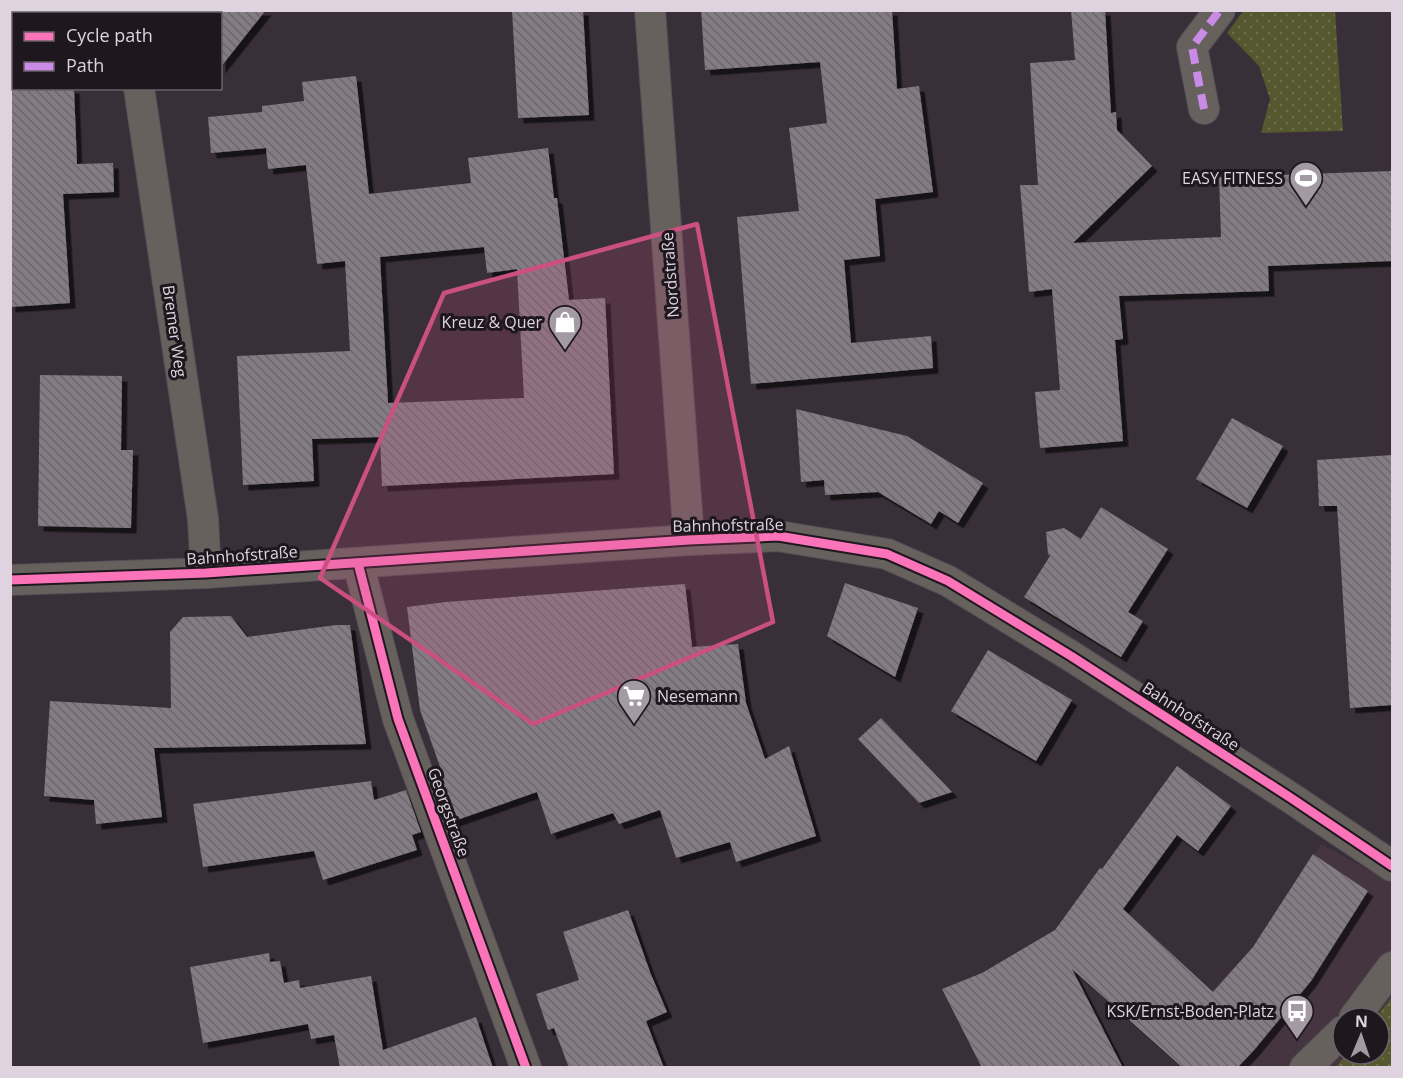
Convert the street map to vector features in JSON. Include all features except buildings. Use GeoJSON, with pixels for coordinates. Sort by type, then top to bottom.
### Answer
{"type":"FeatureCollection","features":[{"type":"Feature","properties":{"kind":"street","name":"Nordstraße"},"geometry":{"type":"LineString","coordinates":[[650,10],[689,540]]}},
{"type":"Feature","properties":{"kind":"street"},"geometry":{"type":"LineString","coordinates":[[1204,109],[1191,47],[1220,10]]}},
{"type":"Feature","properties":{"kind":"street","name":"Bremer Weg"},"geometry":{"type":"LineString","coordinates":[[139,90],[203,519],[206,573]]}},
{"type":"Feature","properties":{"kind":"street","name":"Bahnhofstraße"},"geometry":{"type":"LineString","coordinates":[[10,580],[34,581],[206,573],[778,536],[887,554],[948,580],[1071,656],[1392,866]]}},
{"type":"Feature","properties":{"kind":"street","name":"Georgstraße"},"geometry":{"type":"LineString","coordinates":[[358,563],[398,719],[526,1068]]}},
{"type":"Feature","properties":{"kind":"street"},"geometry":{"type":"LineString","coordinates":[[1363,1006],[1392,967]]}},
{"type":"Feature","properties":{"kind":"street"},"geometry":{"type":"LineString","coordinates":[[1305,1068],[1331,1043]]}},
{"type":"Feature","properties":{"kind":"highlighted area"},"geometry":{"type":"Polygon","coordinates":[[[697,224],[773,622],[533,724],[320,578],[444,293],[697,224]]]}},
{"type":"Feature","properties":{"kind":"shaded area"},"geometry":{"type":"Polygon","coordinates":[[[1321,844],[1392,883],[1392,997],[1385,1006],[1331,1006],[1331,1066],[1336,1067],[1181,1067],[1159,1047],[1253,947],[1321,844]]]}},
{"type":"Feature","properties":{"kind":"green space"},"geometry":{"type":"Polygon","coordinates":[[[1244,10],[1335,11],[1343,131],[1261,133],[1270,99],[1259,66],[1227,33],[1244,10]]]}},
{"type":"Feature","properties":{"kind":"green space"},"geometry":{"type":"Polygon","coordinates":[[[1392,997],[1392,1067],[1336,1067],[1391,1066],[1391,1006],[1385,1006],[1392,997]]]}},
{"type":"Feature","properties":{"kind":"marked path"},"geometry":{"type":"LineString","coordinates":[[1204,109],[1192,47],[1220,10]]}},
{"type":"Feature","properties":{"kind":"cycle path"},"geometry":{"type":"LineString","coordinates":[[10,580],[206,573],[778,536],[887,554],[948,581],[1071,656],[1392,866]]}},
{"type":"Feature","properties":{"kind":"cycle path"},"geometry":{"type":"LineString","coordinates":[[358,563],[398,719],[526,1068]]}},
{"type":"Feature","properties":{"kind":"place","name":"EASY FITNESS"},"geometry":{"type":"Point","coordinates":[1306,207]}},
{"type":"Feature","properties":{"kind":"place","name":"Kreuz & Quer"},"geometry":{"type":"Point","coordinates":[565,351]}},
{"type":"Feature","properties":{"kind":"place","name":"Nesemann"},"geometry":{"type":"Point","coordinates":[634,725]}},
{"type":"Feature","properties":{"kind":"place","name":"KSK/Ernst-Boden-Platz"},"geometry":{"type":"Point","coordinates":[1297,1040]}}]}
